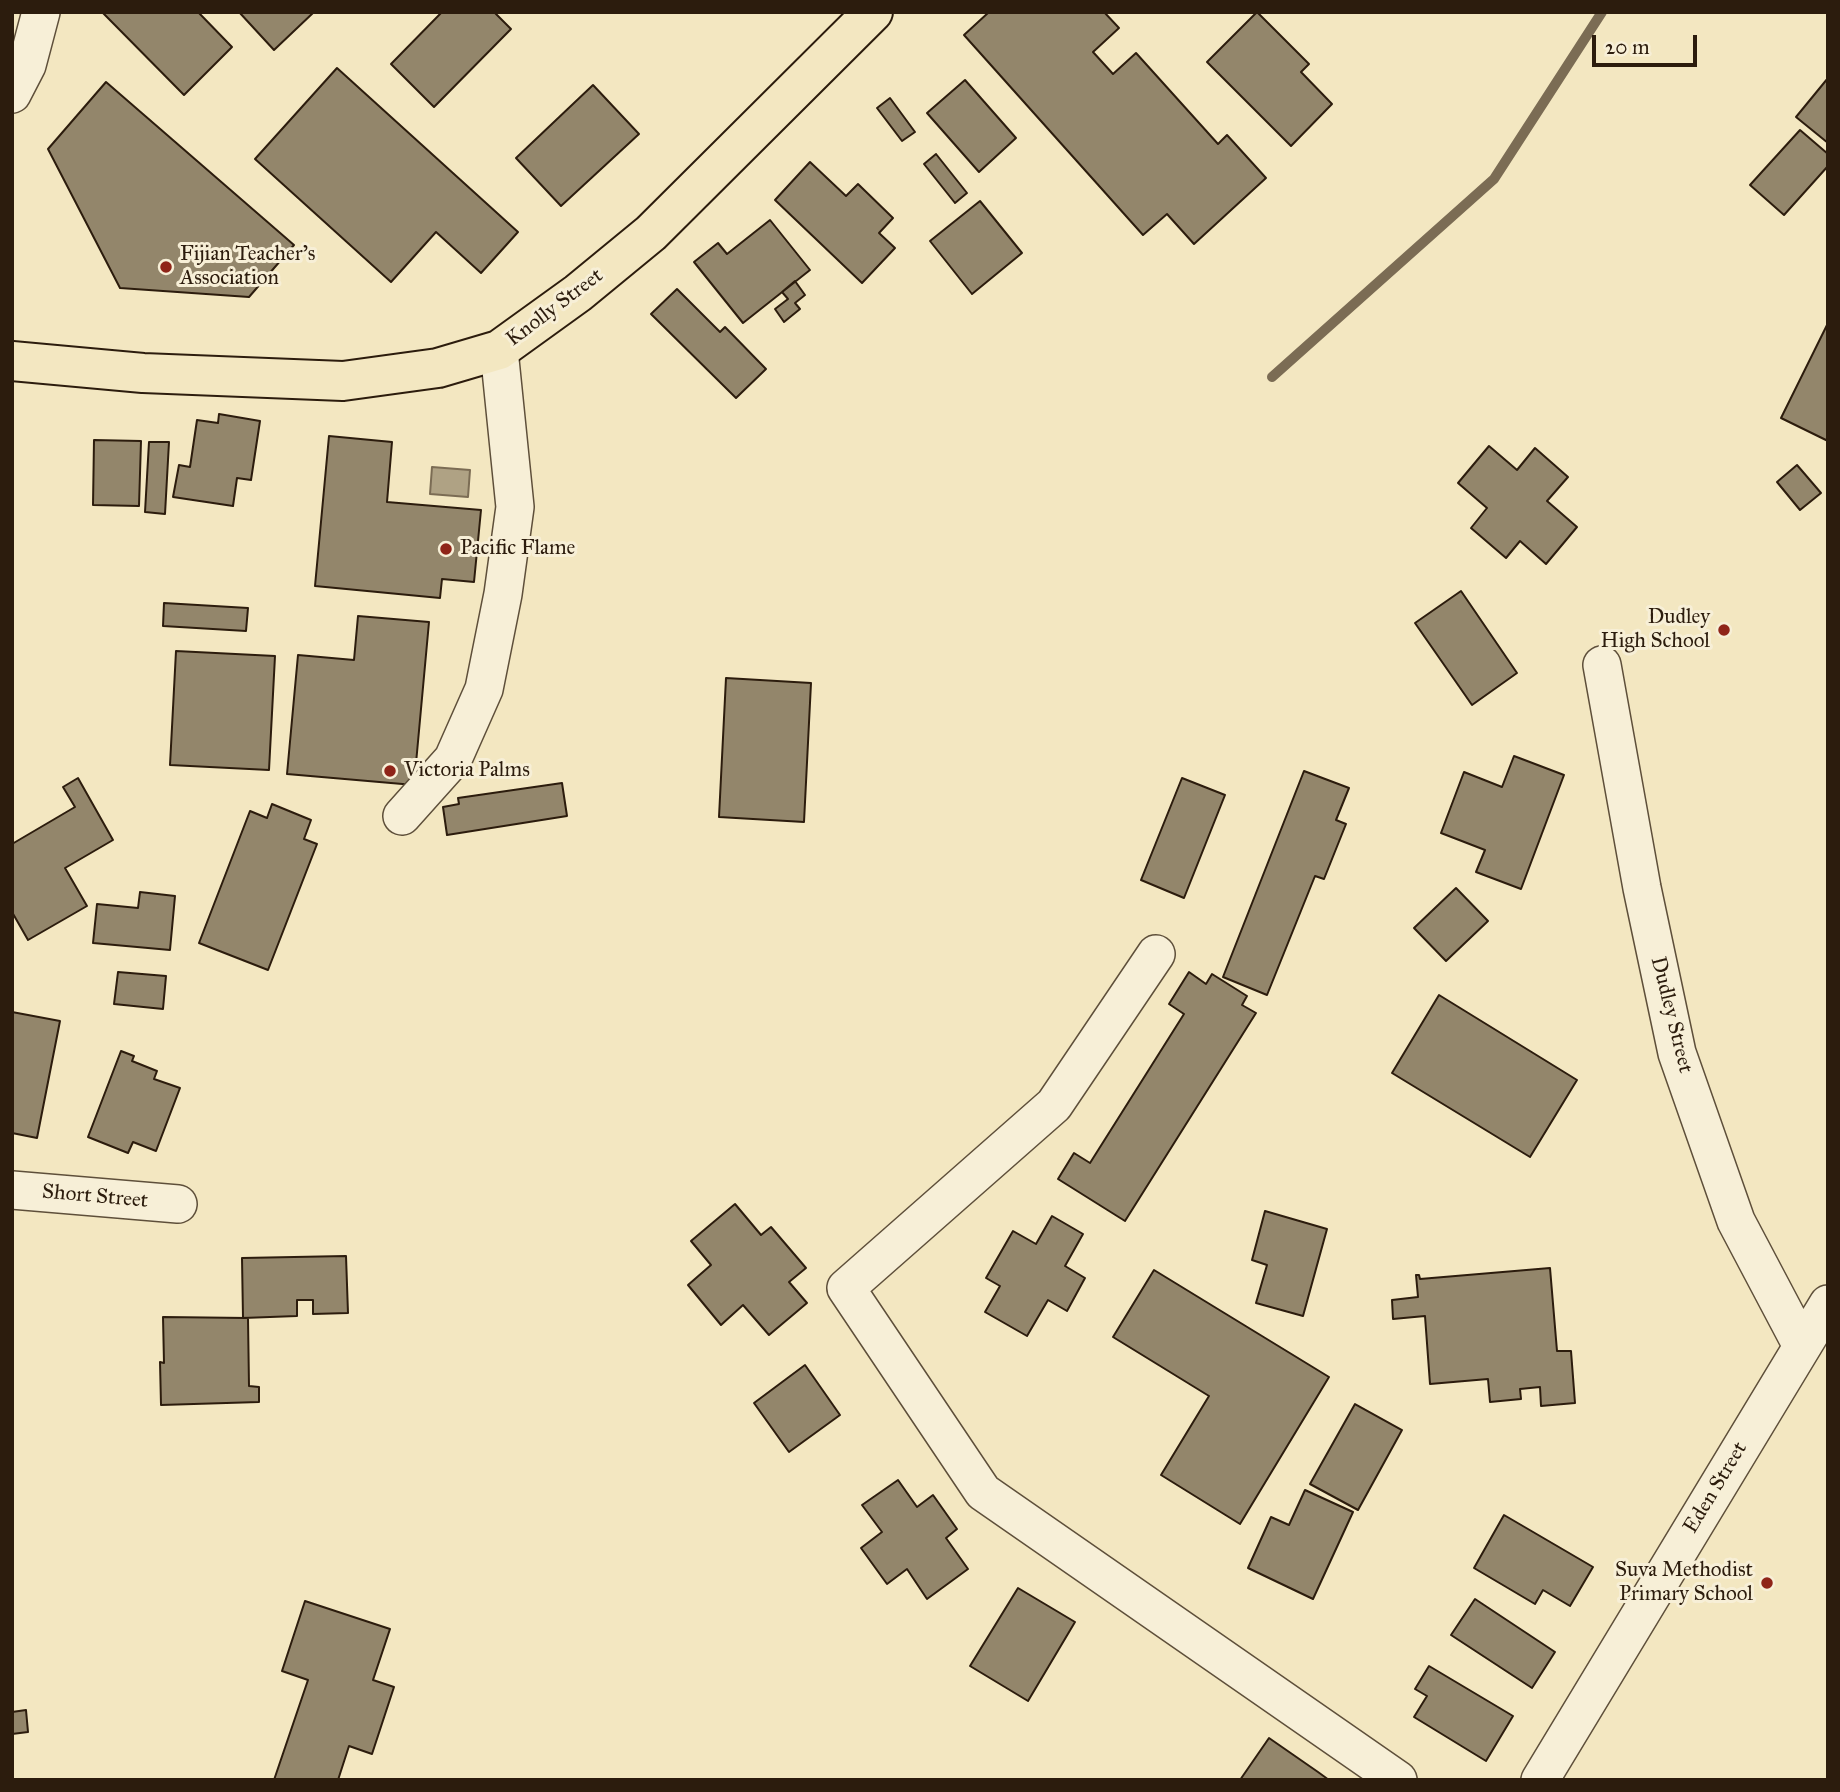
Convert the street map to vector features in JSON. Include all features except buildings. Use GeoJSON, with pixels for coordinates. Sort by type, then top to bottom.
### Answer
{"type":"FeatureCollection","features":[{"type":"Feature","properties":{"kind":"main road","name":"Knolly Street"},"geometry":{"type":"LineString","coordinates":[[12,361],[143,373],[343,381],[438,368],[499,350],[578,293],[651,233],[873,12]]}},
{"type":"Feature","properties":{"kind":"street"},"geometry":{"type":"LineString","coordinates":[[12,94],[27,65],[41,12]]}},
{"type":"Feature","properties":{"kind":"street"},"geometry":{"type":"LineString","coordinates":[[402,816],[453,758],[484,689],[503,594],[514,507],[499,350]]}},
{"type":"Feature","properties":{"kind":"street","name":"Dudley Street"},"geometry":{"type":"LineString","coordinates":[[1602,665],[1642,888],[1677,1053],[1736,1221],[1802,1346]]}},
{"type":"Feature","properties":{"kind":"street"},"geometry":{"type":"LineString","coordinates":[[1156,954],[1054,1105],[846,1288],[984,1492],[1398,1780]]}},
{"type":"Feature","properties":{"kind":"street","name":"Short Street"},"geometry":{"type":"LineString","coordinates":[[12,1190],[178,1204]]}},
{"type":"Feature","properties":{"kind":"street","name":"Eden Street"},"geometry":{"type":"LineString","coordinates":[[1540,1780],[1828,1304]]}},
{"type":"Feature","properties":{"kind":"shaded area"},"geometry":{"type":"Polygon","coordinates":[[[432,467],[470,470],[468,497],[430,494],[432,467]]]}},
{"type":"Feature","properties":{"kind":"waterway"},"geometry":{"type":"LineString","coordinates":[[1272,377],[1494,179],[1602,12]]}},
{"type":"Feature","properties":{"kind":"place","name":"Fijian Teacher's Association"},"geometry":{"type":"Point","coordinates":[166,267]}},
{"type":"Feature","properties":{"kind":"place","name":"Pacific Flame"},"geometry":{"type":"Point","coordinates":[446,549]}},
{"type":"Feature","properties":{"kind":"place","name":"Dudley High School"},"geometry":{"type":"Point","coordinates":[1724,630]}},
{"type":"Feature","properties":{"kind":"place","name":"Victoria Palms"},"geometry":{"type":"Point","coordinates":[390,771]}},
{"type":"Feature","properties":{"kind":"place","name":"Suva Methodist Primary School"},"geometry":{"type":"Point","coordinates":[1767,1583]}}]}
